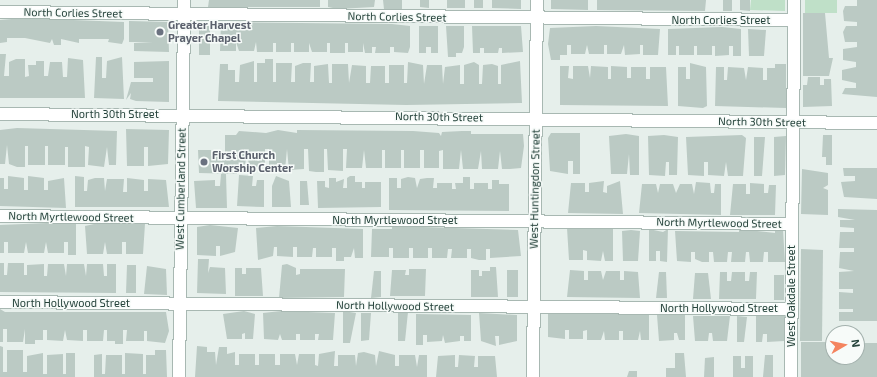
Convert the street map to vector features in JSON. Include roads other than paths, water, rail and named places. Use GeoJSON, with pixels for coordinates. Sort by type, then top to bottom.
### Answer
{"type":"FeatureCollection","features":[{"type":"Feature","properties":{"kind":"street","name":"West Cumberland Street"},"geometry":{"type":"LineString","coordinates":[[179,377],[184,0]]}},
{"type":"Feature","properties":{"kind":"street","name":"West Huntingdon Street"},"geometry":{"type":"LineString","coordinates":[[533,377],[536,0]]}},
{"type":"Feature","properties":{"kind":"street","name":"West Oakdale Street"},"geometry":{"type":"LineString","coordinates":[[791,377],[790,309],[794,0]]}},
{"type":"Feature","properties":{"kind":"street","name":"North Corlies Street"},"geometry":{"type":"LineString","coordinates":[[0,12],[536,19],[794,20]]}},
{"type":"Feature","properties":{"kind":"street","name":"North 30th Street"},"geometry":{"type":"LineString","coordinates":[[0,114],[182,114],[877,123]]}},
{"type":"Feature","properties":{"kind":"street","name":"North Myrtlewood Street"},"geometry":{"type":"LineString","coordinates":[[0,216],[791,224]]}},
{"type":"Feature","properties":{"kind":"street","name":"North Hollywood Street"},"geometry":{"type":"LineString","coordinates":[[0,302],[534,308],[790,309]]}},
{"type":"Feature","properties":{"kind":"place","name":"Greater Harvest Prayer Chapel"},"geometry":{"type":"Point","coordinates":[160,32]}},
{"type":"Feature","properties":{"kind":"place","name":"First Church Worship Center"},"geometry":{"type":"Point","coordinates":[204,162]}}]}
